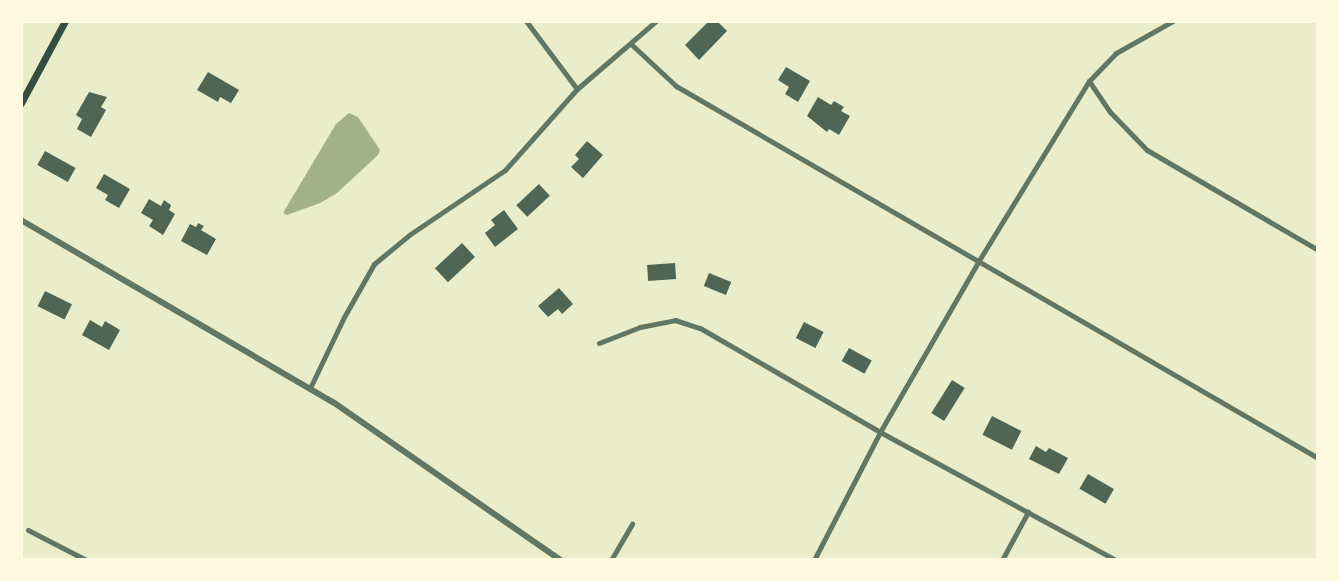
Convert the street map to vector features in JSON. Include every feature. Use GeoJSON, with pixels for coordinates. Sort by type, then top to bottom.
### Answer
{"type":"FeatureCollection","features":[{"type":"Feature","properties":{"kind":"main road"},"geometry":{"type":"LineString","coordinates":[[21,103],[65,21]]}},
{"type":"Feature","properties":{"kind":"street"},"geometry":{"type":"LineString","coordinates":[[526,21],[577,89]]}},
{"type":"Feature","properties":{"kind":"street"},"geometry":{"type":"LineString","coordinates":[[310,388],[344,317],[374,264],[409,235],[505,170],[577,89],[656,21]]}},
{"type":"Feature","properties":{"kind":"street"},"geometry":{"type":"LineString","coordinates":[[814,560],[880,432],[978,262],[1088,82],[1116,52],[1173,21]]}},
{"type":"Feature","properties":{"kind":"street"},"geometry":{"type":"LineString","coordinates":[[631,44],[676,86],[1318,457]]}},
{"type":"Feature","properties":{"kind":"street"},"geometry":{"type":"LineString","coordinates":[[1088,82],[1110,112],[1147,150],[1318,250]]}},
{"type":"Feature","properties":{"kind":"street"},"geometry":{"type":"LineString","coordinates":[[21,220],[310,388],[560,560]]}},
{"type":"Feature","properties":{"kind":"street"},"geometry":{"type":"LineString","coordinates":[[599,343],[640,327],[675,320],[700,328],[880,432],[1116,560]]}},
{"type":"Feature","properties":{"kind":"street"},"geometry":{"type":"LineString","coordinates":[[1002,560],[1028,512]]}},
{"type":"Feature","properties":{"kind":"street"},"geometry":{"type":"LineString","coordinates":[[611,560],[632,524]]}},
{"type":"Feature","properties":{"kind":"street"},"geometry":{"type":"LineString","coordinates":[[28,530],[86,560]]}},
{"type":"Feature","properties":{"kind":"shaded area"},"geometry":{"type":"Polygon","coordinates":[[[349,113],[358,117],[380,150],[378,155],[337,193],[320,203],[287,215],[283,213],[336,124],[349,113]]]}},
{"type":"Feature","properties":{"kind":"building"},"geometry":{"type":"Polygon","coordinates":[[[709,21],[717,21],[727,31],[699,60],[685,45],[709,21]]]}},
{"type":"Feature","properties":{"kind":"building"},"geometry":{"type":"Polygon","coordinates":[[[786,67],[810,81],[798,102],[785,94],[789,87],[778,80],[786,67]]]}},
{"type":"Feature","properties":{"kind":"building"},"geometry":{"type":"Polygon","coordinates":[[[208,72],[239,90],[231,103],[220,97],[218,102],[197,90],[208,72]]]}},
{"type":"Feature","properties":{"kind":"building"},"geometry":{"type":"Polygon","coordinates":[[[89,92],[107,97],[101,107],[106,110],[91,137],[77,129],[82,119],[76,115],[89,92]]]}},
{"type":"Feature","properties":{"kind":"building"},"geometry":{"type":"Polygon","coordinates":[[[818,97],[831,105],[834,101],[844,107],[841,111],[850,116],[839,135],[829,129],[827,132],[807,116],[818,97]]]}},
{"type":"Feature","properties":{"kind":"building"},"geometry":{"type":"Polygon","coordinates":[[[587,141],[603,155],[583,178],[571,167],[579,159],[575,155],[587,141]]]}},
{"type":"Feature","properties":{"kind":"building"},"geometry":{"type":"Polygon","coordinates":[[[45,151],[76,168],[68,182],[37,165],[45,151]]]}},
{"type":"Feature","properties":{"kind":"building"},"geometry":{"type":"Polygon","coordinates":[[[104,174],[130,189],[119,208],[105,200],[108,195],[96,188],[104,174]]]}},
{"type":"Feature","properties":{"kind":"building"},"geometry":{"type":"Polygon","coordinates":[[[539,184],[550,196],[527,217],[516,205],[539,184]]]}},
{"type":"Feature","properties":{"kind":"building"},"geometry":{"type":"Polygon","coordinates":[[[149,199],[161,206],[164,200],[171,205],[169,210],[175,214],[163,235],[149,226],[153,220],[141,213],[149,199]]]}},
{"type":"Feature","properties":{"kind":"building"},"geometry":{"type":"Polygon","coordinates":[[[504,210],[518,229],[495,247],[485,233],[495,225],[491,220],[504,210]]]}},
{"type":"Feature","properties":{"kind":"building"},"geometry":{"type":"Polygon","coordinates":[[[198,223],[204,226],[201,230],[216,239],[207,255],[181,241],[190,224],[196,227],[198,223]]]}},
{"type":"Feature","properties":{"kind":"building"},"geometry":{"type":"Polygon","coordinates":[[[462,243],[475,257],[448,282],[435,268],[462,243]]]}},
{"type":"Feature","properties":{"kind":"building"},"geometry":{"type":"Polygon","coordinates":[[[675,263],[676,279],[648,281],[647,265],[675,263]]]}},
{"type":"Feature","properties":{"kind":"building"},"geometry":{"type":"Polygon","coordinates":[[[709,273],[731,282],[726,295],[704,286],[709,273]]]}},
{"type":"Feature","properties":{"kind":"building"},"geometry":{"type":"Polygon","coordinates":[[[559,288],[573,304],[562,314],[558,309],[548,317],[538,306],[559,288]]]}},
{"type":"Feature","properties":{"kind":"building"},"geometry":{"type":"Polygon","coordinates":[[[45,291],[72,304],[65,319],[38,306],[45,291]]]}},
{"type":"Feature","properties":{"kind":"building"},"geometry":{"type":"Polygon","coordinates":[[[90,320],[102,327],[105,321],[120,330],[109,350],[82,335],[90,320]]]}},
{"type":"Feature","properties":{"kind":"building"},"geometry":{"type":"Polygon","coordinates":[[[804,322],[824,332],[815,348],[796,338],[804,322]]]}},
{"type":"Feature","properties":{"kind":"building"},"geometry":{"type":"Polygon","coordinates":[[[849,348],[872,361],[864,374],[842,361],[849,348]]]}},
{"type":"Feature","properties":{"kind":"building"},"geometry":{"type":"Polygon","coordinates":[[[952,380],[965,388],[944,421],[931,413],[952,380]]]}},
{"type":"Feature","properties":{"kind":"building"},"geometry":{"type":"Polygon","coordinates":[[[992,416],[1021,431],[1012,450],[982,435],[992,416]]]}},
{"type":"Feature","properties":{"kind":"building"},"geometry":{"type":"Polygon","coordinates":[[[1036,446],[1046,452],[1049,448],[1068,458],[1059,474],[1029,459],[1036,446]]]}},
{"type":"Feature","properties":{"kind":"building"},"geometry":{"type":"Polygon","coordinates":[[[1088,474],[1114,489],[1105,504],[1080,489],[1088,474]]]}}]}
